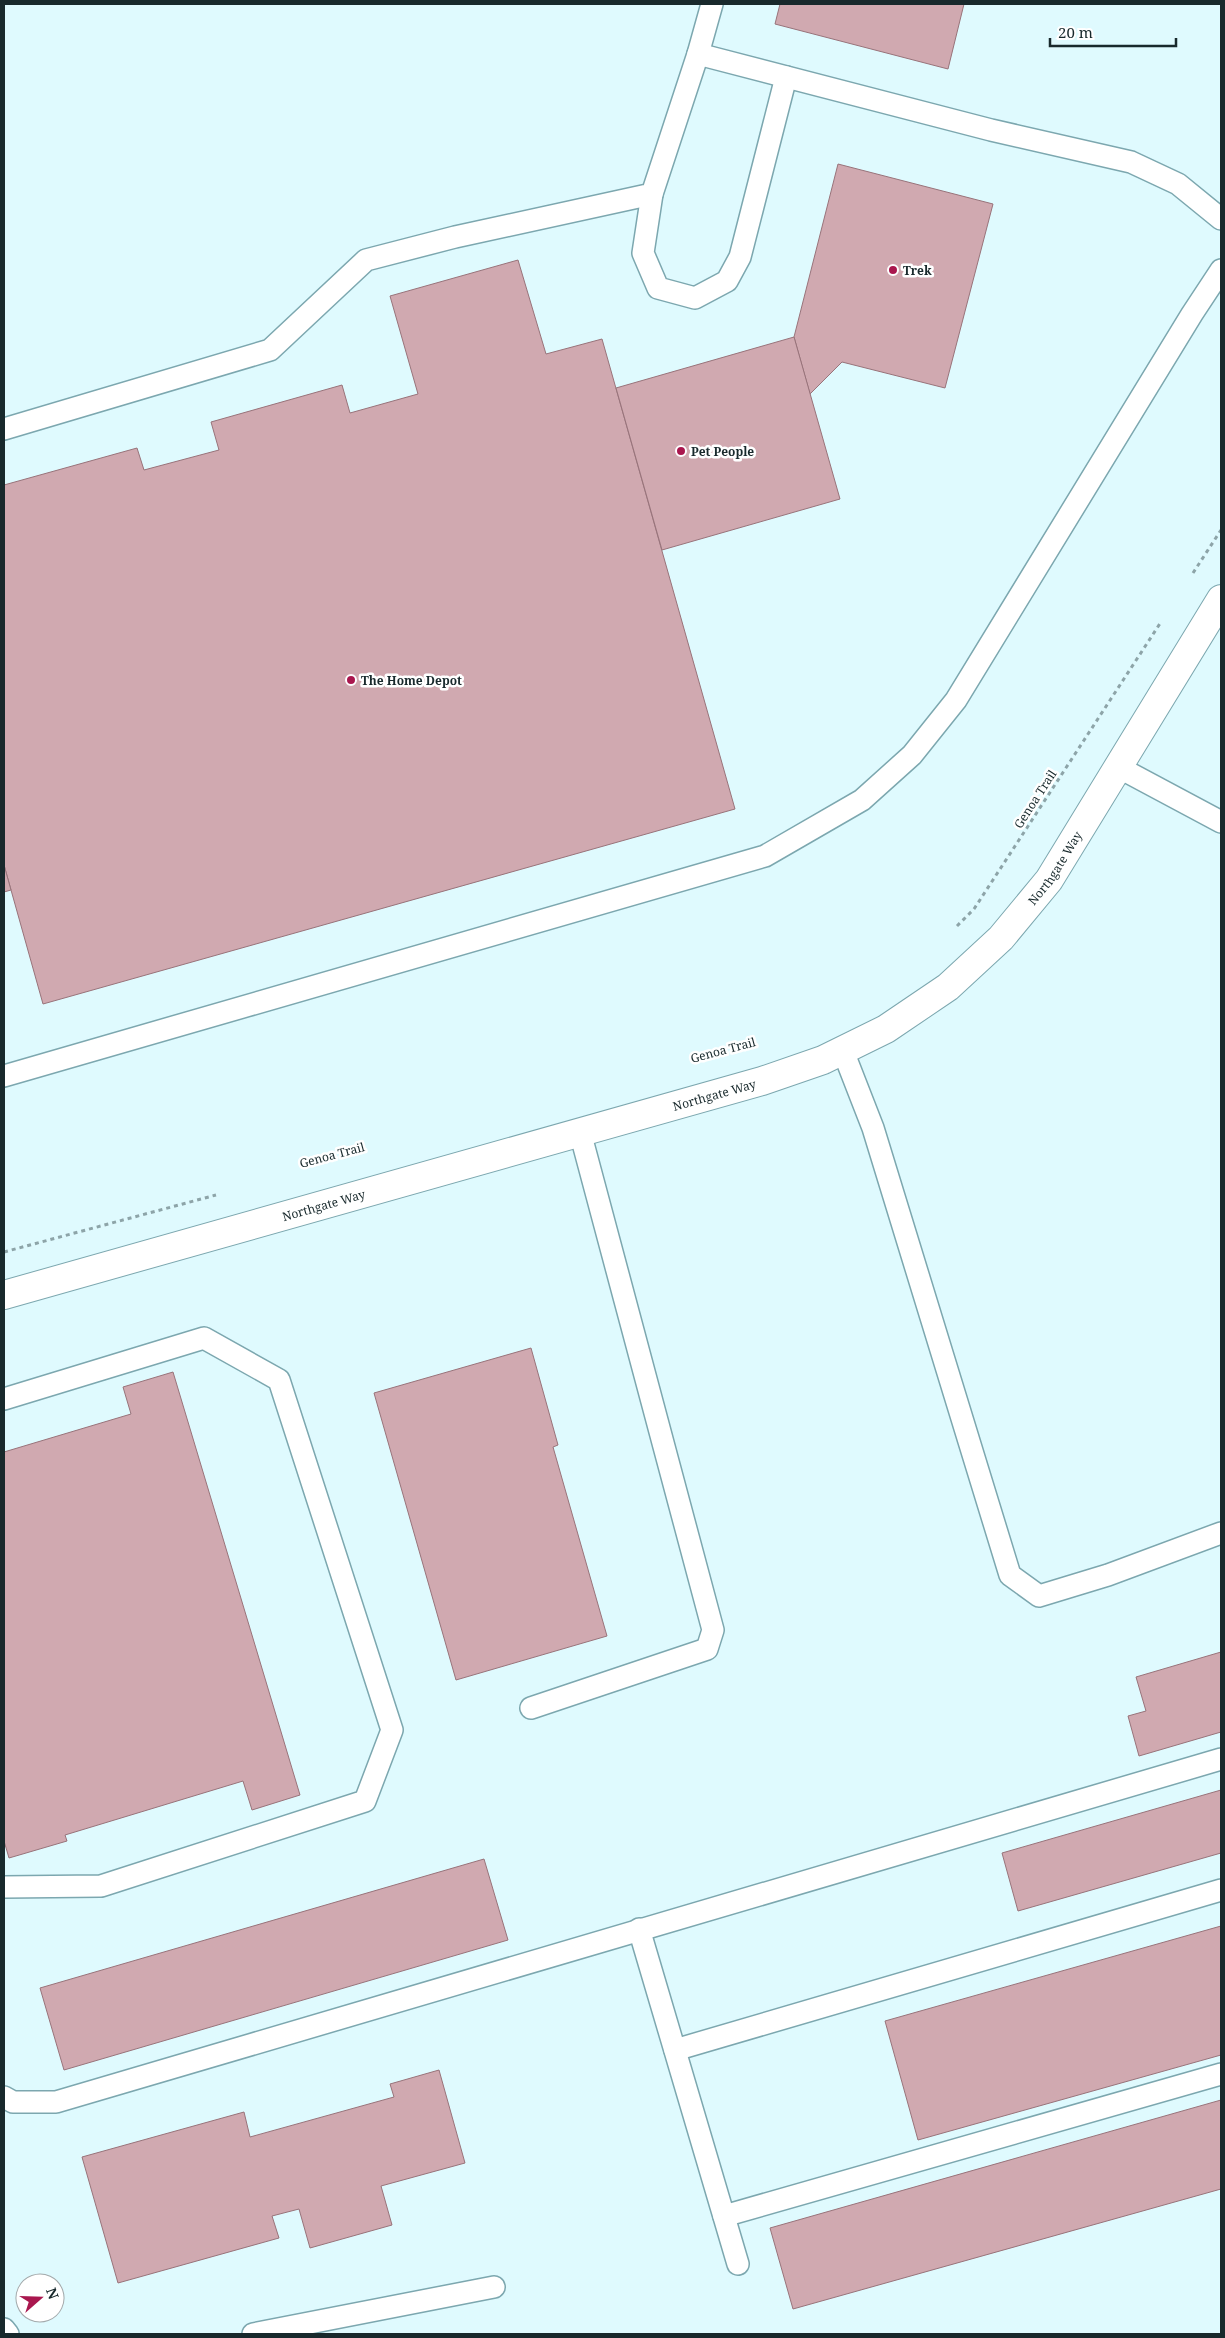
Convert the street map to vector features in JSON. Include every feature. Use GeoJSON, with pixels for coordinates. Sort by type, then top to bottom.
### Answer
{"type":"FeatureCollection","features":[{"type":"Feature","properties":{"kind":"street","name":"Northgate Way"},"geometry":{"type":"LineString","coordinates":[[4,1295],[762,1081],[823,1060],[886,1029],[948,987],[1001,938],[1050,880],[1221,599]]}},
{"type":"Feature","properties":{"kind":"lane"},"geometry":{"type":"LineString","coordinates":[[712,4],[698,54],[652,194],[642,253],[658,288],[695,298],[726,281],[740,257],[786,77]]}},
{"type":"Feature","properties":{"kind":"lane"},"geometry":{"type":"LineString","coordinates":[[698,54],[991,130],[1131,162],[1178,184],[1221,219]]}},
{"type":"Feature","properties":{"kind":"lane"},"geometry":{"type":"LineString","coordinates":[[4,429],[270,350],[366,260],[454,237],[652,194]]}},
{"type":"Feature","properties":{"kind":"lane"},"geometry":{"type":"LineString","coordinates":[[4,1076],[766,856],[862,800],[912,755],[956,700],[1192,314],[1221,270]]}},
{"type":"Feature","properties":{"kind":"lane"},"geometry":{"type":"LineString","coordinates":[[1118,767],[1221,822]]}},
{"type":"Feature","properties":{"kind":"lane"},"geometry":{"type":"LineString","coordinates":[[843,1050],[873,1128],[1010,1575],[1039,1596],[1108,1576],[1221,1533]]}},
{"type":"Feature","properties":{"kind":"lane"},"geometry":{"type":"LineString","coordinates":[[531,1708],[707,1649],[713,1630],[580,1132]]}},
{"type":"Feature","properties":{"kind":"lane"},"geometry":{"type":"LineString","coordinates":[[4,1399],[204,1338],[278,1380],[392,1730],[366,1801],[101,1886],[4,1887]]}},
{"type":"Feature","properties":{"kind":"lane"},"geometry":{"type":"LineString","coordinates":[[4,2096],[13,2102],[56,2102],[1221,1759]]}},
{"type":"Feature","properties":{"kind":"lane"},"geometry":{"type":"LineString","coordinates":[[675,2050],[1221,1890]]}},
{"type":"Feature","properties":{"kind":"lane"},"geometry":{"type":"LineString","coordinates":[[639,1929],[738,2264]]}},
{"type":"Feature","properties":{"kind":"lane"},"geometry":{"type":"LineString","coordinates":[[724,2216],[1221,2074]]}},
{"type":"Feature","properties":{"kind":"lane"},"geometry":{"type":"LineString","coordinates":[[253,2334],[494,2287]]}},
{"type":"Feature","properties":{"kind":"lane"},"geometry":{"type":"LineString","coordinates":[[4,2329],[8,2334]]}},
{"type":"Feature","properties":{"kind":"path"},"geometry":{"type":"LineString","coordinates":[[1189,580],[1221,530]]}},
{"type":"Feature","properties":{"kind":"path","name":"Genoa Trail"},"geometry":{"type":"LineString","coordinates":[[955,928],[974,909],[1162,621]]}},
{"type":"Feature","properties":{"kind":"path"},"geometry":{"type":"LineString","coordinates":[[4,1252],[225,1192]]}},
{"type":"Feature","properties":{"kind":"building"},"geometry":{"type":"Polygon","coordinates":[[[780,4],[964,4],[948,69],[775,24],[780,4]]]}},
{"type":"Feature","properties":{"kind":"building","name":"Trek"},"geometry":{"type":"Polygon","coordinates":[[[838,164],[993,204],[945,388],[842,362],[810,394],[794,337],[838,164]]]}},
{"type":"Feature","properties":{"kind":"building","name":"The Home Depot"},"geometry":{"type":"Polygon","coordinates":[[[518,260],[546,354],[602,339],[735,809],[43,1004],[4,865],[4,485],[137,448],[144,470],[219,450],[211,422],[342,385],[350,413],[418,394],[390,296],[518,260]]]}},
{"type":"Feature","properties":{"kind":"building"},"geometry":{"type":"Polygon","coordinates":[[[794,337],[840,499],[662,550],[616,388],[794,337]]]}},
{"type":"Feature","properties":{"kind":"building"},"geometry":{"type":"Polygon","coordinates":[[[4,865],[11,890],[4,892],[4,865]]]}},
{"type":"Feature","properties":{"kind":"building"},"geometry":{"type":"Polygon","coordinates":[[[531,1348],[558,1445],[553,1447],[607,1636],[456,1680],[374,1393],[531,1348]]]}},
{"type":"Feature","properties":{"kind":"building"},"geometry":{"type":"Polygon","coordinates":[[[173,1372],[300,1795],[252,1810],[243,1781],[65,1835],[67,1841],[9,1858],[4,1841],[4,1452],[131,1414],[123,1387],[173,1372]]]}},
{"type":"Feature","properties":{"kind":"building"},"geometry":{"type":"Polygon","coordinates":[[[1221,1652],[1221,1732],[1139,1756],[1128,1716],[1146,1711],[1136,1677],[1221,1652]]]}},
{"type":"Feature","properties":{"kind":"building"},"geometry":{"type":"Polygon","coordinates":[[[1221,1790],[1221,1853],[1018,1911],[1002,1853],[1221,1790]]]}},
{"type":"Feature","properties":{"kind":"building"},"geometry":{"type":"Polygon","coordinates":[[[484,1859],[508,1940],[64,2070],[40,1988],[484,1859]]]}},
{"type":"Feature","properties":{"kind":"building"},"geometry":{"type":"Polygon","coordinates":[[[1221,1926],[1221,2055],[918,2140],[885,2021],[1221,1926]]]}},
{"type":"Feature","properties":{"kind":"building"},"geometry":{"type":"Polygon","coordinates":[[[439,2070],[465,2163],[381,2186],[392,2225],[310,2248],[299,2209],[272,2216],[279,2238],[118,2283],[82,2157],[244,2112],[250,2137],[394,2097],[390,2084],[439,2070]]]}},
{"type":"Feature","properties":{"kind":"building"},"geometry":{"type":"Polygon","coordinates":[[[1221,2100],[1221,2189],[793,2309],[770,2228],[1221,2100]]]}},
{"type":"Feature","properties":{"kind":"place","name":"Trek"},"geometry":{"type":"Point","coordinates":[893,270]}},
{"type":"Feature","properties":{"kind":"place","name":"Pet People"},"geometry":{"type":"Point","coordinates":[681,451]}},
{"type":"Feature","properties":{"kind":"place","name":"The Home Depot"},"geometry":{"type":"Point","coordinates":[351,680]}}]}
